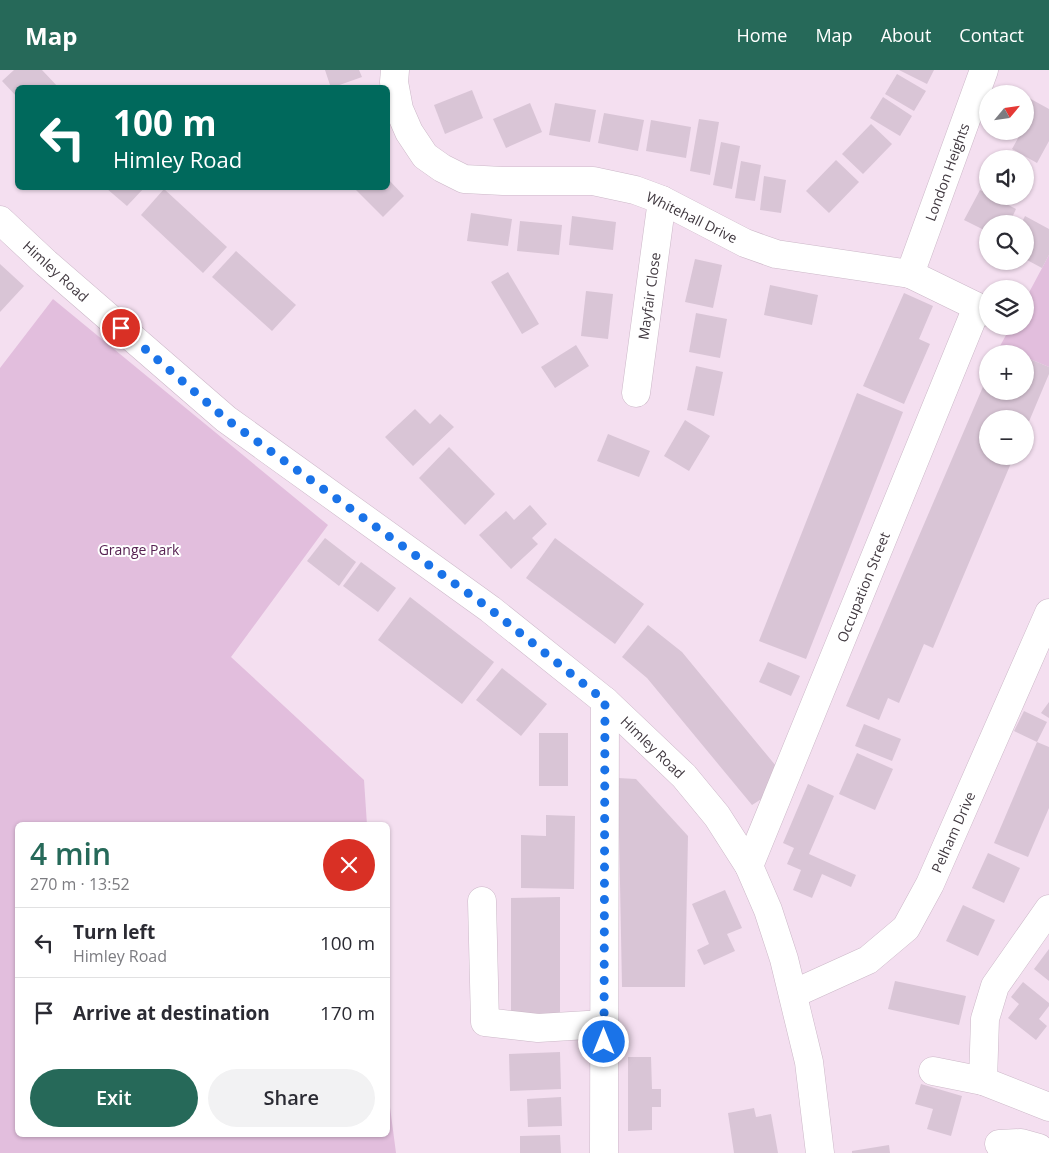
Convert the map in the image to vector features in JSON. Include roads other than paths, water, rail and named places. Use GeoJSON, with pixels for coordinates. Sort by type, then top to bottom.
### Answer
{"type":"FeatureCollection","features":[{"type":"Feature","properties":{"kind":"street","name":"Whitehall Drive"},"geometry":{"type":"LineString","coordinates":[[395,70],[394,82],[400,109],[409,132],[425,156],[442,168],[464,179],[593,182],[635,190],[662,200],[745,243],[776,254],[910,274],[979,308]]}},
{"type":"Feature","properties":{"kind":"street","name":"London Heights"},"geometry":{"type":"LineString","coordinates":[[910,274],[984,70]]}},
{"type":"Feature","properties":{"kind":"street","name":"Mayfair Close"},"geometry":{"type":"LineString","coordinates":[[636,393],[662,200]]}},
{"type":"Feature","properties":{"kind":"street","name":"Himley Road"},"geometry":{"type":"LineString","coordinates":[[0,220],[46,263],[226,419],[490,609],[605,701],[684,776],[717,816],[749,866],[768,910],[784,959],[809,1062],[820,1153]]}},
{"type":"Feature","properties":{"kind":"street","name":"Occupation Street"},"geometry":{"type":"LineString","coordinates":[[749,866],[979,317]]}},
{"type":"Feature","properties":{"kind":"street","name":"Pelham Drive"},"geometry":{"type":"LineString","coordinates":[[793,994],[868,960],[906,928],[930,884],[1049,613]]}},
{"type":"Feature","properties":{"kind":"street"},"geometry":{"type":"LineString","coordinates":[[604,1153],[605,701]]}},
{"type":"Feature","properties":{"kind":"street"},"geometry":{"type":"LineString","coordinates":[[482,901],[485,1022],[538,1028],[604,1024]]}},
{"type":"Feature","properties":{"kind":"street"},"geometry":{"type":"LineString","coordinates":[[984,1080],[985,1019],[996,986],[1049,909]]}},
{"type":"Feature","properties":{"kind":"street"},"geometry":{"type":"LineString","coordinates":[[933,1071],[984,1080],[1049,1106]]}},
{"type":"Feature","properties":{"kind":"street"},"geometry":{"type":"LineString","coordinates":[[999,1144],[1021,1143],[1042,1145]]}},
{"type":"Feature","properties":{"kind":"park label","name":"Grange Park"},"geometry":{"type":"Point","coordinates":[139,549]}}]}
